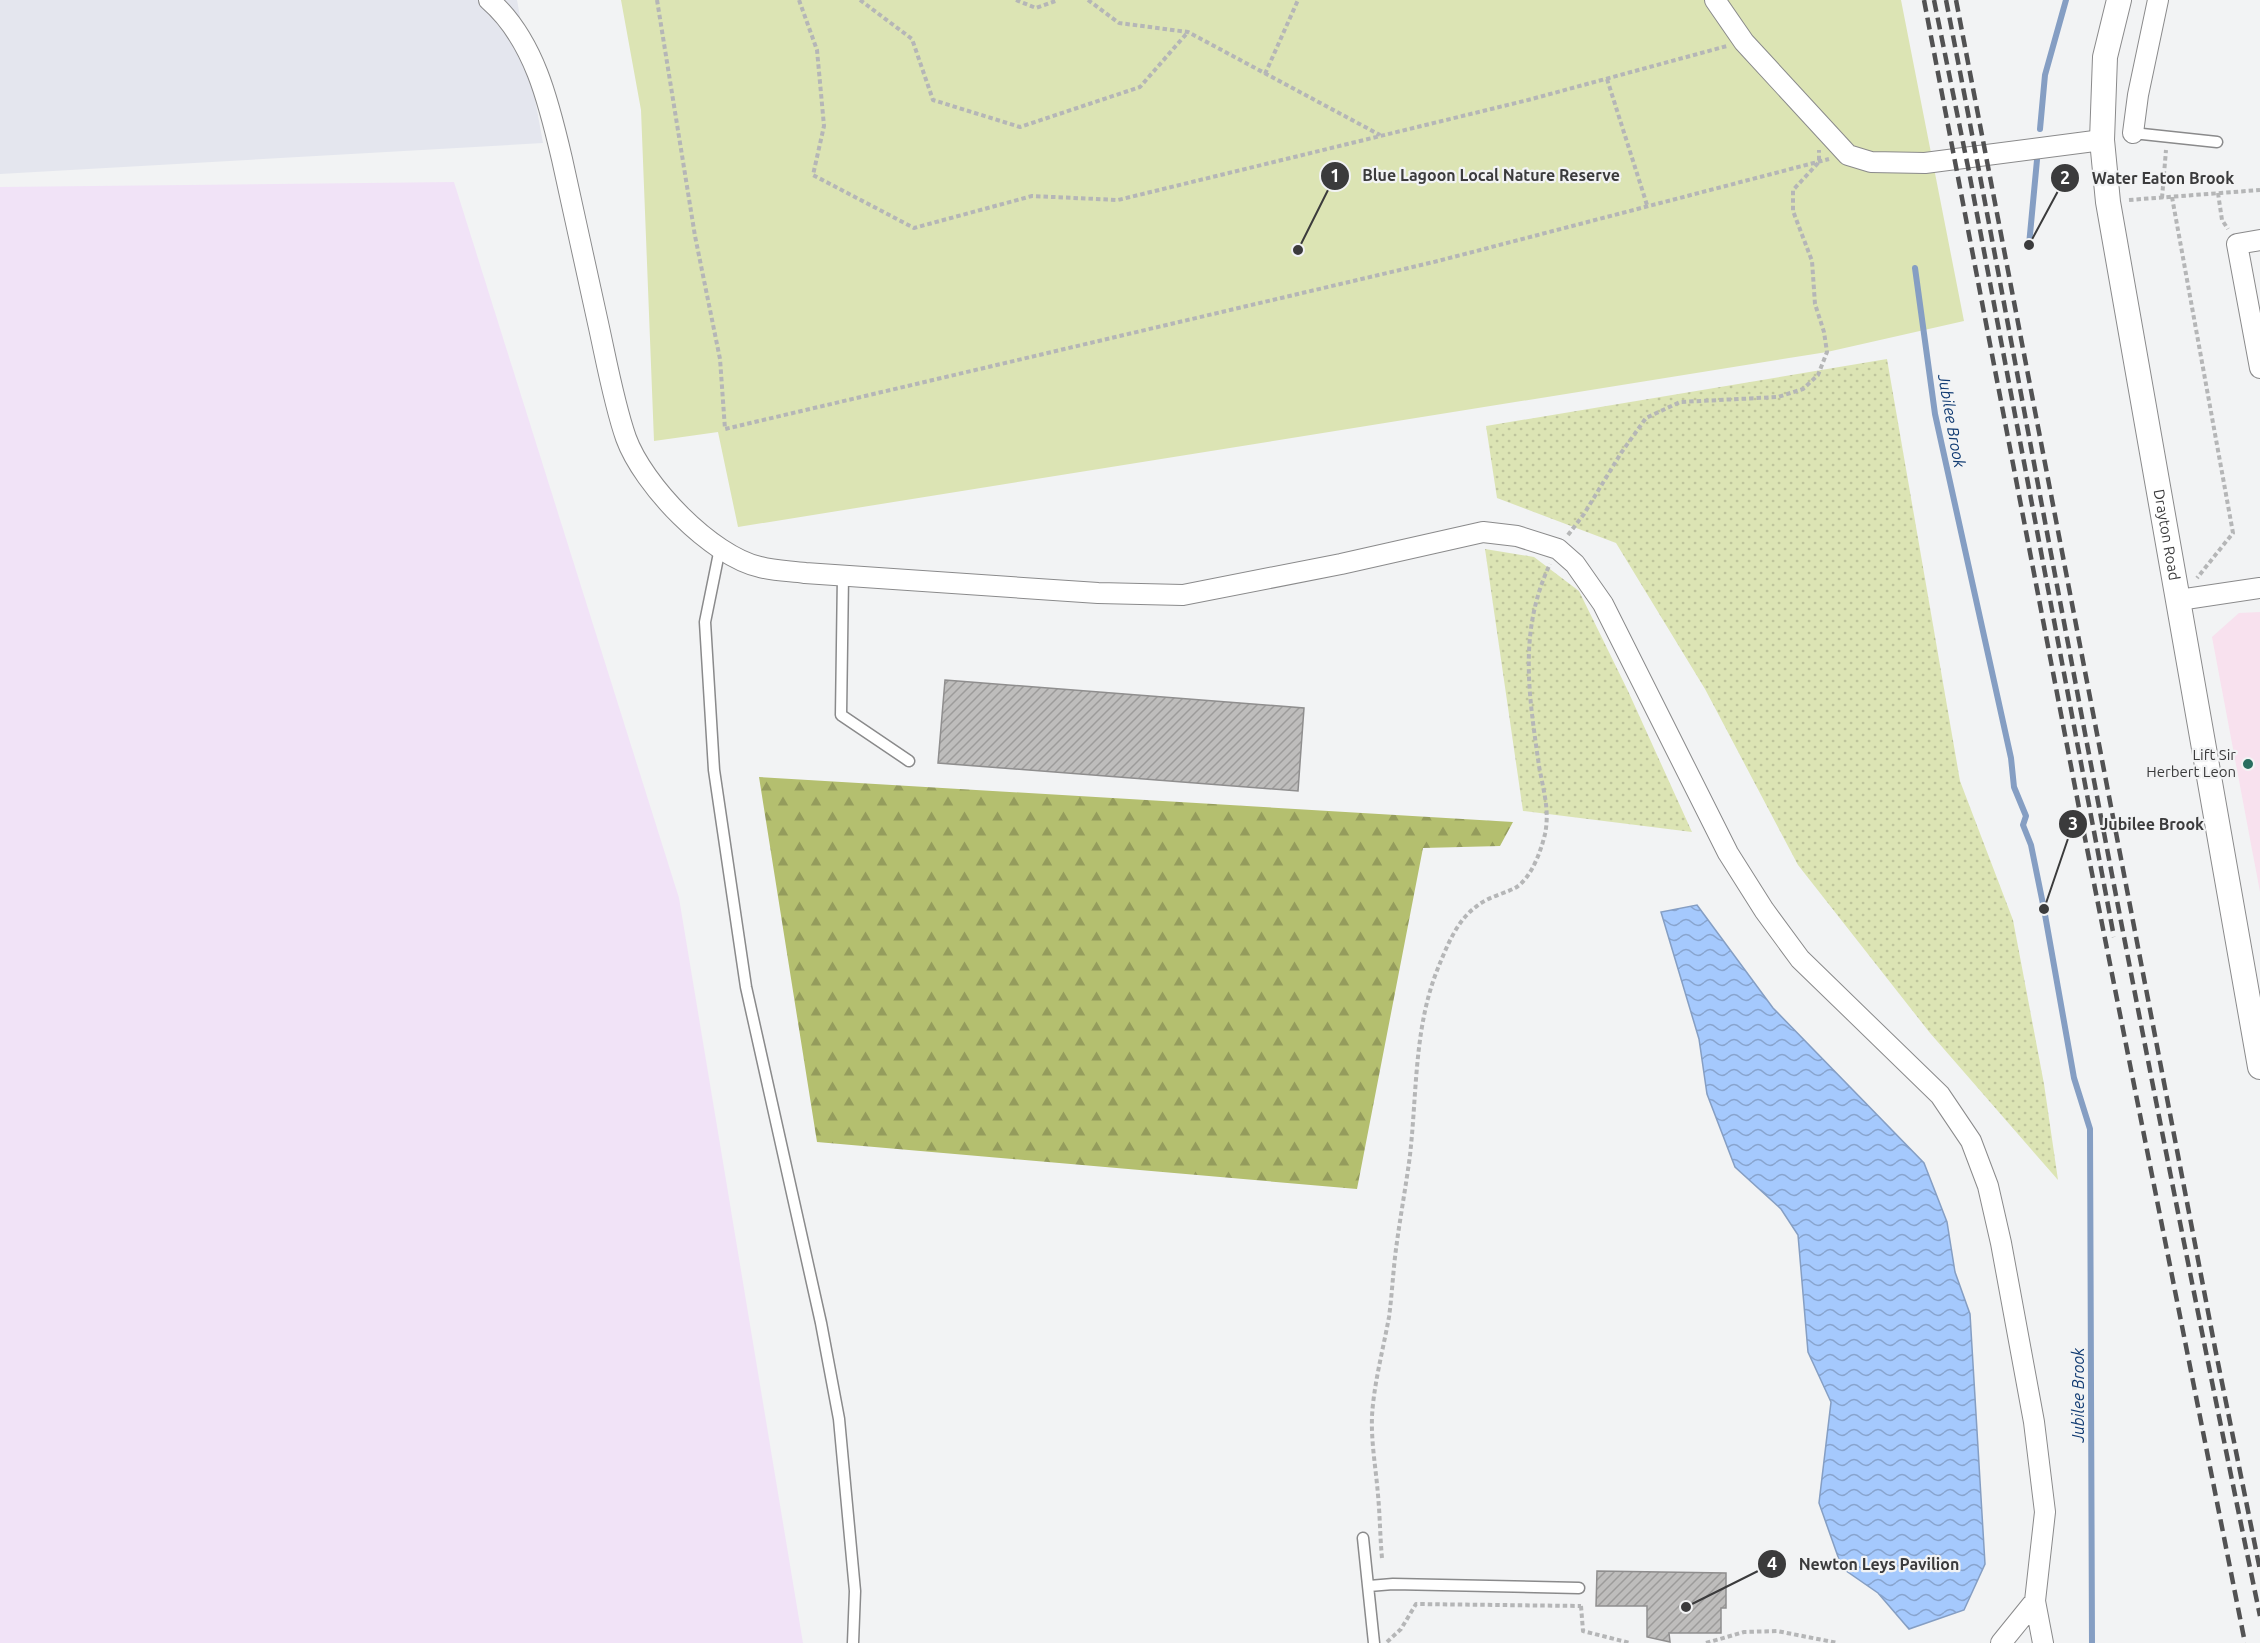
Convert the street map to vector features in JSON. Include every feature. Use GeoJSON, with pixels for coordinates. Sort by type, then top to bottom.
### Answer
{"type":"FeatureCollection","features":[{"type":"Feature","properties":{"kind":"street"},"geometry":{"type":"LineString","coordinates":[[489,0],[500,9],[530,55],[551,112],[605,354],[627,439],[645,474],[692,527],[727,554],[759,567],[843,575],[1098,593],[1183,595],[1341,564],[1483,532],[1517,536],[1558,549],[1575,564],[1603,604],[1728,853],[1764,910],[1800,959],[1940,1095],[1971,1141],[1988,1186],[2034,1422],[2045,1512],[2035,1601],[2043,1643]]}},
{"type":"Feature","properties":{"kind":"street"},"geometry":{"type":"LineString","coordinates":[[1715,0],[1744,42],[1848,155],[1871,162],[1925,163],[2102,140]]}},
{"type":"Feature","properties":{"kind":"street","name":"Drayton Road"},"geometry":{"type":"LineString","coordinates":[[2119,0],[2105,57],[2102,140],[2108,202],[2260,1066]]}},
{"type":"Feature","properties":{"kind":"street"},"geometry":{"type":"LineString","coordinates":[[2133,133],[2138,95],[2158,0]]}},
{"type":"Feature","properties":{"kind":"street"},"geometry":{"type":"LineString","coordinates":[[2260,240],[2237,244],[2260,368]]}},
{"type":"Feature","properties":{"kind":"street"},"geometry":{"type":"LineString","coordinates":[[2179,600],[2260,588]]}},
{"type":"Feature","properties":{"kind":"street"},"geometry":{"type":"LineString","coordinates":[[2001,1643],[2035,1601]]}},
{"type":"Feature","properties":{"kind":"lane"},"geometry":{"type":"LineString","coordinates":[[2133,133],[2217,142]]}},
{"type":"Feature","properties":{"kind":"lane"},"geometry":{"type":"LineString","coordinates":[[720,548],[705,622],[714,770],[746,987],[821,1323],[839,1419],[855,1592],[854,1643]]}},
{"type":"Feature","properties":{"kind":"lane"},"geometry":{"type":"LineString","coordinates":[[843,575],[841,715],[909,761]]}},
{"type":"Feature","properties":{"kind":"lane"},"geometry":{"type":"LineString","coordinates":[[1363,1538],[1374,1643]]}},
{"type":"Feature","properties":{"kind":"lane"},"geometry":{"type":"LineString","coordinates":[[1369,1586],[1580,1588]]}},
{"type":"Feature","properties":{"kind":"path"},"geometry":{"type":"LineString","coordinates":[[657,0],[695,236],[720,359],[725,429],[1438,261],[1848,155]]}},
{"type":"Feature","properties":{"kind":"path"},"geometry":{"type":"LineString","coordinates":[[799,0],[817,50],[824,126],[813,175],[914,228],[1032,196],[1118,200],[1607,79],[1744,42]]}},
{"type":"Feature","properties":{"kind":"path"},"geometry":{"type":"LineString","coordinates":[[860,0],[912,39],[933,99],[1020,127],[1140,87],[1188,32]]}},
{"type":"Feature","properties":{"kind":"path"},"geometry":{"type":"LineString","coordinates":[[1016,0],[1036,8],[1058,0]]}},
{"type":"Feature","properties":{"kind":"path"},"geometry":{"type":"LineString","coordinates":[[1088,0],[1119,23],[1188,32],[1381,136]]}},
{"type":"Feature","properties":{"kind":"path"},"geometry":{"type":"LineString","coordinates":[[1265,74],[1298,0]]}},
{"type":"Feature","properties":{"kind":"path"},"geometry":{"type":"LineString","coordinates":[[1607,79],[1647,206]]}},
{"type":"Feature","properties":{"kind":"path"},"geometry":{"type":"LineString","coordinates":[[2162,198],[2167,137]]}},
{"type":"Feature","properties":{"kind":"path"},"geometry":{"type":"LineString","coordinates":[[1383,1585],[1378,1495],[1372,1447],[1372,1414],[1389,1314],[1410,1151],[1418,1054],[1426,1008],[1437,970],[1451,939],[1463,920],[1477,905],[1519,887],[1537,862],[1545,833],[1548,816],[1530,698],[1527,653],[1532,616],[1543,580],[1558,549],[1646,418],[1680,402],[1778,397],[1803,389],[1818,375],[1827,352],[1824,332],[1815,304],[1812,261],[1793,211],[1793,190],[1819,162]]}},
{"type":"Feature","properties":{"kind":"path"},"geometry":{"type":"LineString","coordinates":[[2108,202],[2260,190]]}},
{"type":"Feature","properties":{"kind":"path"},"geometry":{"type":"LineString","coordinates":[[2218,193],[2222,220],[2237,244]]}},
{"type":"Feature","properties":{"kind":"path"},"geometry":{"type":"LineString","coordinates":[[2172,197],[2233,533],[2179,600]]}},
{"type":"Feature","properties":{"kind":"path"},"geometry":{"type":"LineString","coordinates":[[1580,1588],[1583,1631],[1630,1643]]}},
{"type":"Feature","properties":{"kind":"path"},"geometry":{"type":"LineString","coordinates":[[1385,1643],[1401,1629],[1416,1604],[1581,1606]]}},
{"type":"Feature","properties":{"kind":"path"},"geometry":{"type":"LineString","coordinates":[[1706,1643],[1744,1632],[1777,1631],[1838,1643]]}},
{"type":"Feature","properties":{"kind":"path"},"geometry":{"type":"LineString","coordinates":[[1385,1643],[1386,1634]]}},
{"type":"Feature","properties":{"kind":"shaded area"},"geometry":{"type":"Polygon","coordinates":[[[0,0],[517,0],[543,143],[0,174],[0,0]]]}},
{"type":"Feature","properties":{"kind":"shaded area"},"geometry":{"type":"Polygon","coordinates":[[[454,182],[679,898],[803,1643],[0,1643],[0,187],[454,182]]]}},
{"type":"Feature","properties":{"kind":"shaded area","name":"Lift Sir Herbert Leon"},"geometry":{"type":"Polygon","coordinates":[[[2260,612],[2260,892],[2212,637],[2239,613],[2260,612]]]}},
{"type":"Feature","properties":{"kind":"green space"},"geometry":{"type":"Polygon","coordinates":[[[621,0],[1901,0],[1964,321],[1827,352],[738,527],[718,432],[654,441],[641,110],[621,0]]]}},
{"type":"Feature","properties":{"kind":"green space"},"geometry":{"type":"Polygon","coordinates":[[[1887,359],[1960,781],[2013,920],[2044,1084],[2058,1180],[1930,1033],[1798,865],[1705,689],[1616,543],[1497,498],[1486,426],[1887,359]]]}},
{"type":"Feature","properties":{"kind":"green space"},"geometry":{"type":"Polygon","coordinates":[[[1485,549],[1534,557],[1579,591],[1628,691],[1692,832],[1523,811],[1485,549]]]}},
{"type":"Feature","properties":{"kind":"green space"},"geometry":{"type":"Polygon","coordinates":[[[759,777],[1513,822],[1500,846],[1423,848],[1357,1189],[817,1142],[759,777]]]}},
{"type":"Feature","properties":{"kind":"water"},"geometry":{"type":"Polygon","coordinates":[[[1697,905],[1773,1008],[1924,1163],[1947,1222],[1955,1272],[1970,1314],[1985,1564],[1964,1610],[1909,1629],[1878,1593],[1842,1568],[1819,1503],[1831,1402],[1808,1352],[1798,1235],[1781,1209],[1735,1167],[1707,1094],[1699,1039],[1661,912],[1697,905]]]}},
{"type":"Feature","properties":{"kind":"building"},"geometry":{"type":"Polygon","coordinates":[[[945,680],[1304,708],[1298,791],[938,763],[945,680]]]}},
{"type":"Feature","properties":{"kind":"building"},"geometry":{"type":"Polygon","coordinates":[[[1597,1571],[1726,1573],[1726,1608],[1721,1608],[1721,1633],[1669,1633],[1670,1642],[1647,1637],[1647,1606],[1596,1606],[1597,1571]]]}},
{"type":"Feature","properties":{"kind":"waterway"},"geometry":{"type":"LineString","coordinates":[[2040,129],[2045,75],[2066,0]]}},
{"type":"Feature","properties":{"kind":"waterway"},"geometry":{"type":"LineString","coordinates":[[2029,245],[2037,160]]}},
{"type":"Feature","properties":{"kind":"waterway","name":"Jubilee Brook"},"geometry":{"type":"LineString","coordinates":[[1915,268],[1935,414],[2011,758],[2014,787],[2026,816],[2023,825],[2031,845],[2044,909],[2074,1078],[2090,1129],[2092,1643]]}},
{"type":"Feature","properties":{"kind":"railway"},"geometry":{"type":"LineString","coordinates":[[1924,0],[2080,813],[2245,1643]]}},
{"type":"Feature","properties":{"kind":"railway"},"geometry":{"type":"LineString","coordinates":[[1934,0],[1969,172],[2114,937]]}},
{"type":"Feature","properties":{"kind":"railway"},"geometry":{"type":"LineString","coordinates":[[1946,0],[2140,1018],[2260,1616]]}},
{"type":"Feature","properties":{"kind":"railway"},"geometry":{"type":"LineString","coordinates":[[1956,0],[2215,1348],[2260,1570]]}},
{"type":"Feature","properties":{"kind":"place","name":"Water Eaton Brook"},"geometry":{"type":"Point","coordinates":[2029,245]}},
{"type":"Feature","properties":{"kind":"place","name":"Blue Lagoon Local Nature Reserve"},"geometry":{"type":"Point","coordinates":[1298,250]}},
{"type":"Feature","properties":{"kind":"place","name":"Lift Sir Herbert Leon"},"geometry":{"type":"Point","coordinates":[2248,764]}},
{"type":"Feature","properties":{"kind":"place","name":"Jubilee Brook"},"geometry":{"type":"Point","coordinates":[2044,909]}},
{"type":"Feature","properties":{"kind":"place","name":"Newton Leys Pavilion"},"geometry":{"type":"Point","coordinates":[1686,1607]}}]}
